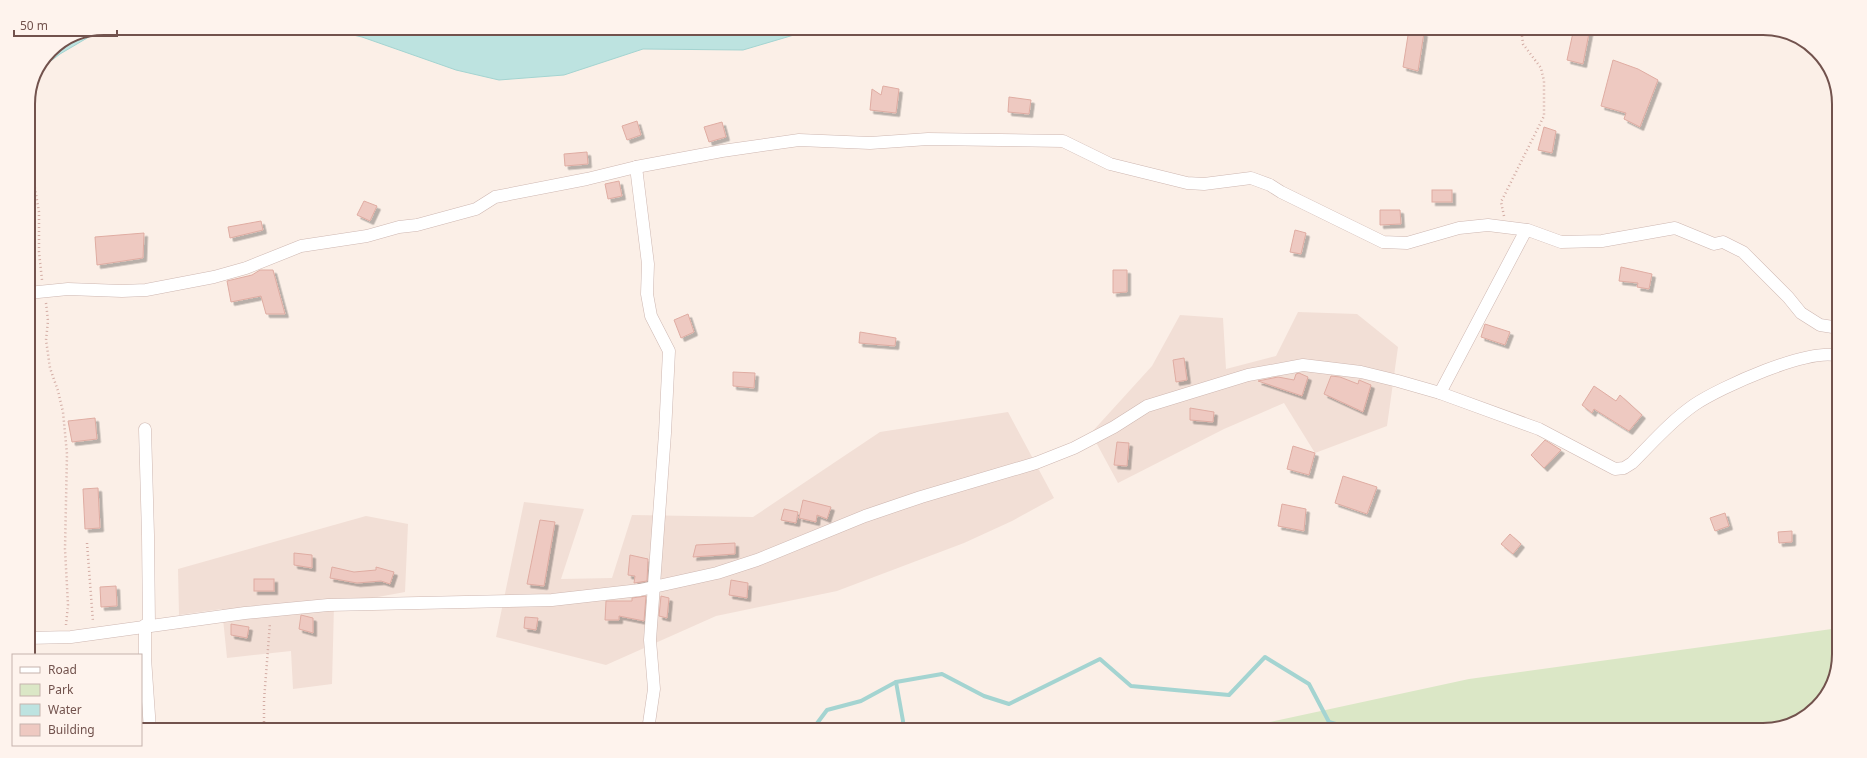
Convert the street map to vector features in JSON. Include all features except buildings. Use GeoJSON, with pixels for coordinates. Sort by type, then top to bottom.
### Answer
{"type":"FeatureCollection","features":[{"type":"Feature","properties":{"kind":"street"},"geometry":{"type":"LineString","coordinates":[[35,292],[68,289],[122,291],[146,290],[214,277],[246,268],[301,246],[367,236],[476,209],[495,198],[636,167],[722,151],[799,140],[870,143],[928,139],[1048,140],[1063,141],[1110,164],[1187,183],[1204,184],[1251,178],[1270,185],[1281,192],[1384,242],[1407,243],[1458,228],[1488,225],[1526,230],[1561,242],[1602,241],[1675,228],[1714,244],[1723,242],[1743,252],[1788,297],[1801,313],[1820,325],[1832,327]]}},
{"type":"Feature","properties":{"kind":"street"},"geometry":{"type":"LineString","coordinates":[[636,167],[648,264],[648,294],[651,316],[669,351],[665,433],[650,640],[654,689],[649,723]]}},
{"type":"Feature","properties":{"kind":"street"},"geometry":{"type":"LineString","coordinates":[[1440,393],[1526,230]]}},
{"type":"Feature","properties":{"kind":"street"},"geometry":{"type":"LineString","coordinates":[[35,638],[64,637],[147,625],[271,610],[328,605],[377,605],[566,599],[654,587],[717,573],[757,560],[865,516],[921,497],[1036,463],[1074,448],[1114,427],[1147,406],[1248,375],[1303,365],[1331,367],[1398,381],[1440,393],[1539,429],[1615,468],[1620,468],[1632,463],[1678,418],[1695,404],[1755,374],[1818,354],[1832,355]]}},
{"type":"Feature","properties":{"kind":"street"},"geometry":{"type":"LineString","coordinates":[[145,429],[148,535],[145,658],[150,723]]}},
{"type":"Feature","properties":{"kind":"path"},"geometry":{"type":"LineString","coordinates":[[1506,228],[1501,202],[1544,116],[1544,81],[1541,68],[1523,44],[1522,35]]}},
{"type":"Feature","properties":{"kind":"path"},"geometry":{"type":"LineString","coordinates":[[35,189],[39,212],[39,252],[48,321],[46,340],[50,368],[63,412],[68,454],[65,549],[68,605],[64,637]]}},
{"type":"Feature","properties":{"kind":"path"},"geometry":{"type":"LineString","coordinates":[[87,543],[94,633]]}},
{"type":"Feature","properties":{"kind":"path"},"geometry":{"type":"LineString","coordinates":[[264,723],[264,700],[271,610]]}},
{"type":"Feature","properties":{"kind":"shaded area"},"geometry":{"type":"Polygon","coordinates":[[[1298,312],[1357,314],[1398,347],[1387,426],[1315,453],[1284,403],[1224,429],[1118,483],[1091,433],[1152,366],[1180,315],[1223,318],[1226,369],[1276,356],[1298,312]]]}},
{"type":"Feature","properties":{"kind":"shaded area"},"geometry":{"type":"Polygon","coordinates":[[[1008,412],[1054,498],[1012,521],[964,543],[837,591],[716,616],[606,665],[496,637],[524,502],[584,509],[561,579],[612,578],[632,515],[753,517],[880,432],[1008,412]]]}},
{"type":"Feature","properties":{"kind":"shaded area"},"geometry":{"type":"Polygon","coordinates":[[[366,516],[408,524],[405,592],[334,605],[332,684],[293,689],[291,651],[227,658],[222,609],[179,615],[178,569],[366,516]]]}},
{"type":"Feature","properties":{"kind":"green space"},"geometry":{"type":"Polygon","coordinates":[[[1832,629],[1831,663],[1825,685],[1818,696],[1812,703],[1794,716],[1772,722],[1265,723],[1469,679],[1832,629]]]}},
{"type":"Feature","properties":{"kind":"water"},"geometry":{"type":"Polygon","coordinates":[[[353,35],[794,35],[743,50],[643,49],[564,75],[499,80],[456,70],[353,35]]]}},
{"type":"Feature","properties":{"kind":"water"},"geometry":{"type":"Polygon","coordinates":[[[91,36],[50,61],[55,55],[77,40],[91,36]]]}},
{"type":"Feature","properties":{"kind":"waterway"},"geometry":{"type":"LineString","coordinates":[[817,723],[827,710],[861,701],[896,682],[942,674],[984,696],[1009,704],[1100,659],[1131,686],[1229,695],[1265,657],[1309,684],[1329,722],[1332,723]]}},
{"type":"Feature","properties":{"kind":"waterway"},"geometry":{"type":"LineString","coordinates":[[896,682],[903,723]]}}]}
